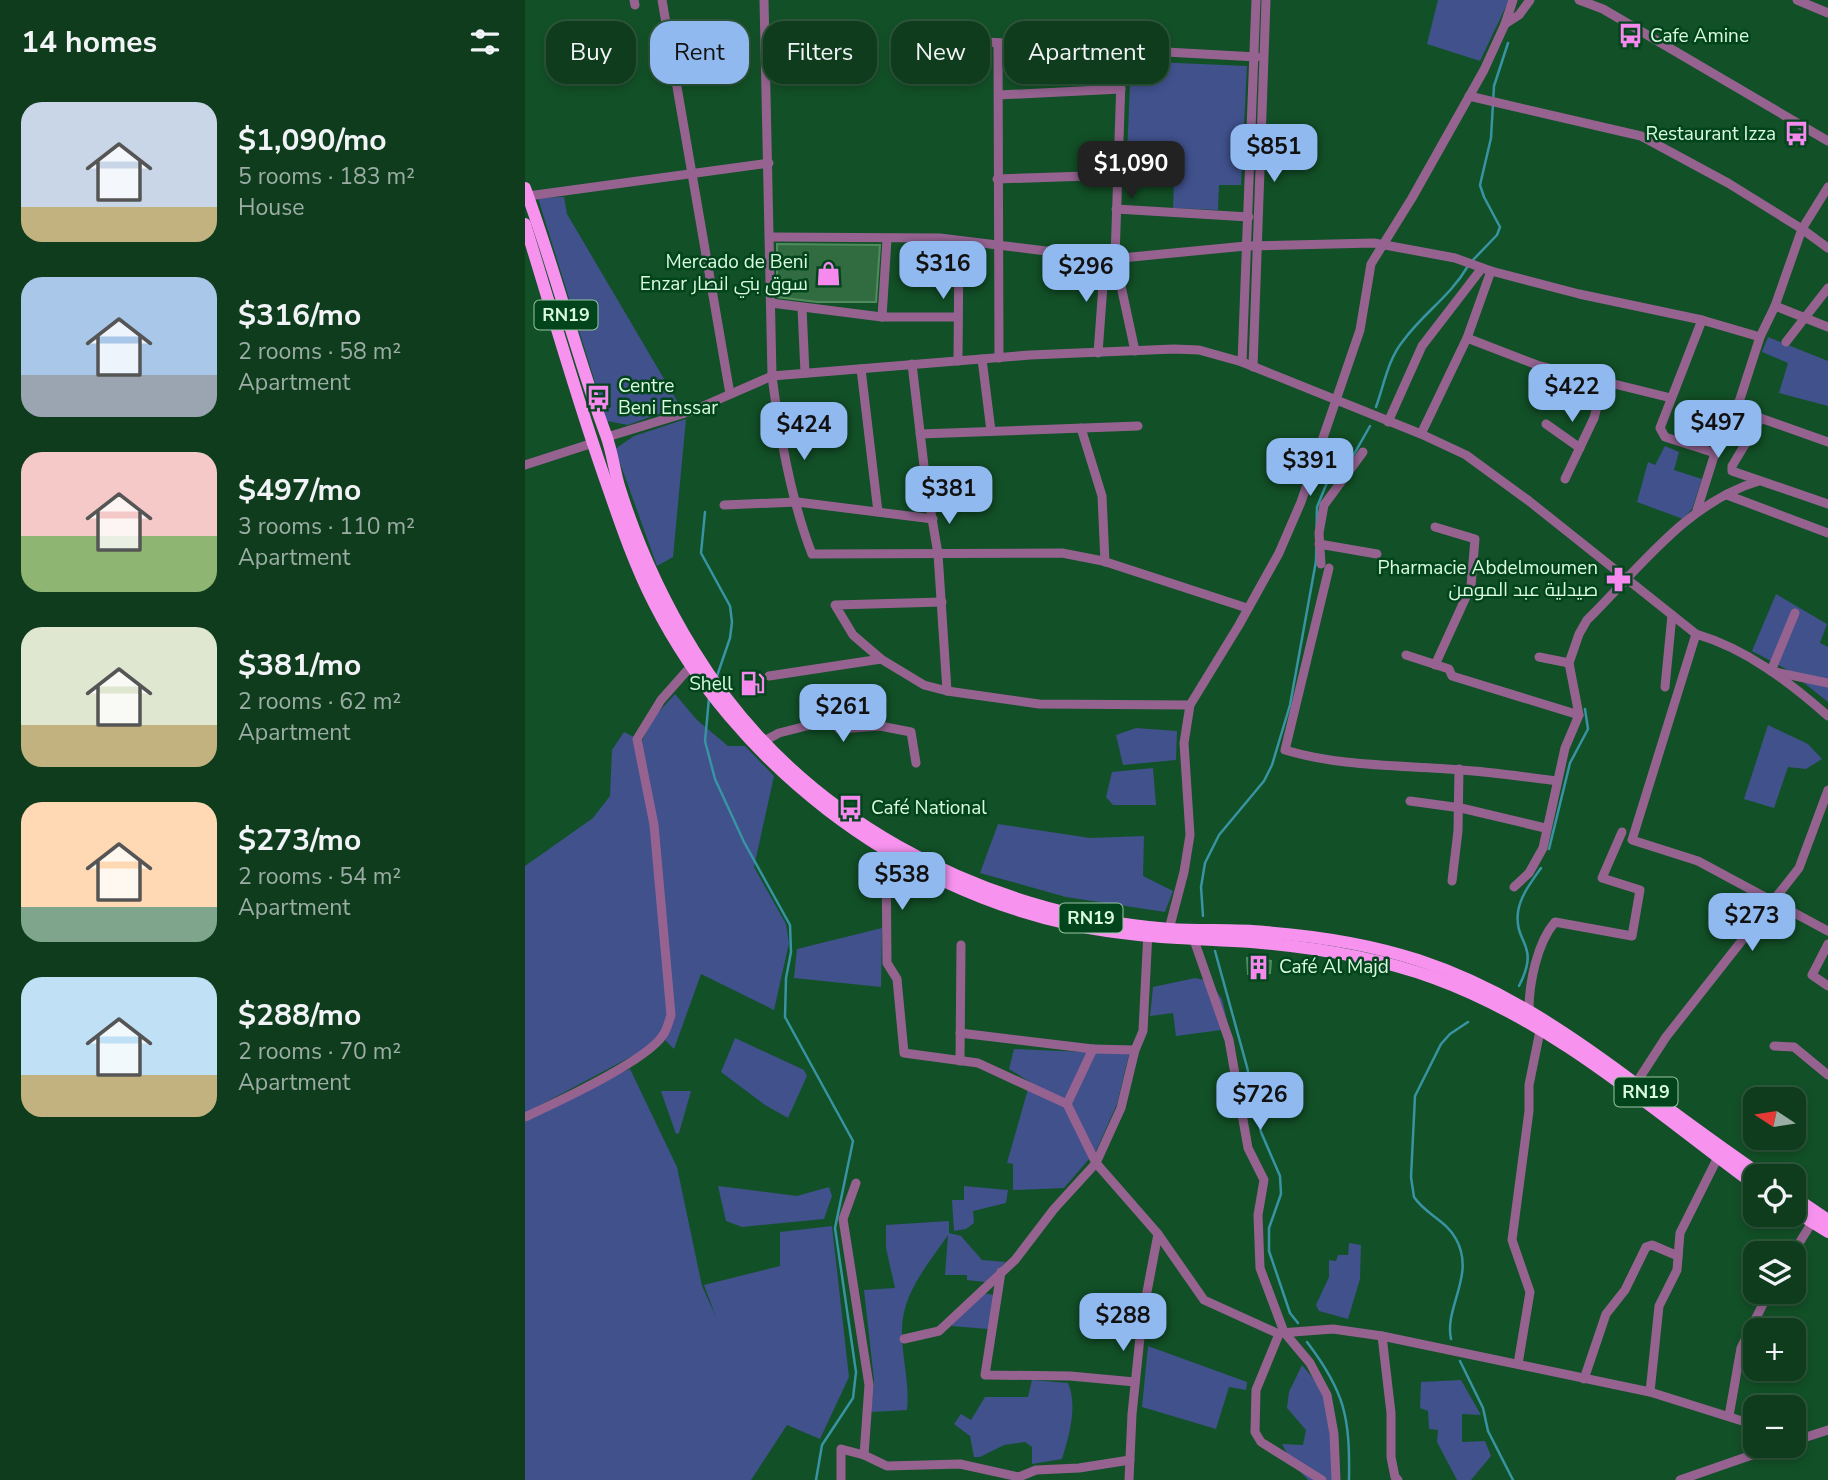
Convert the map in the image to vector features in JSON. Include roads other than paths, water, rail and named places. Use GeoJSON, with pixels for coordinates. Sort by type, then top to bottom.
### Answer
{"type":"FeatureCollection","features":[{"type":"Feature","properties":{"kind":"highway","name":"RN19"},"geometry":{"type":"LineString","coordinates":[[526,192],[638,568],[662,618],[692,666],[704,676]]}},
{"type":"Feature","properties":{"kind":"highway","name":"RN19"},"geometry":{"type":"LineString","coordinates":[[525,224],[599,439],[642,550],[704,676],[750,740],[792,780],[838,817],[886,850],[947,883],[1020,912],[1071,925],[1148,932],[1301,935],[1459,976],[1529,1010],[1542,1024]]}},
{"type":"Feature","properties":{"kind":"highway","name":"RN19"},"geometry":{"type":"LineString","coordinates":[[714,690],[800,776],[845,812],[934,866],[987,890],[1032,905],[1148,932]]}},
{"type":"Feature","properties":{"kind":"highway","name":"RN19"},"geometry":{"type":"LineString","coordinates":[[1168,933],[1194,940],[1291,946],[1383,957],[1459,988],[1542,1024],[1721,1153],[1743,1174]]}},
{"type":"Feature","properties":{"kind":"highway","name":"RN19"},"geometry":{"type":"LineString","coordinates":[[1721,1153],[1743,1165]]}},
{"type":"Feature","properties":{"kind":"highway"},"geometry":{"type":"LineString","coordinates":[[1819,1219],[1828,1231]]}},
{"type":"Feature","properties":{"kind":"street"},"geometry":{"type":"LineString","coordinates":[[662,0],[730,394]]}},
{"type":"Feature","properties":{"kind":"street"},"geometry":{"type":"LineString","coordinates":[[764,0],[772,376],[776,407],[797,502],[812,554],[1062,553],[1105,562],[1247,608]]}},
{"type":"Feature","properties":{"kind":"street"},"geometry":{"type":"LineString","coordinates":[[1253,367],[1259,57],[1256,0]]}},
{"type":"Feature","properties":{"kind":"street"},"geometry":{"type":"LineString","coordinates":[[1243,362],[1246,246],[1259,57],[1266,0]]}},
{"type":"Feature","properties":{"kind":"street"},"geometry":{"type":"LineString","coordinates":[[1168,933],[1185,872],[1190,835],[1184,743],[1190,705],[1279,553],[1301,502],[1360,330],[1371,264],[1469,96],[1505,24],[1513,0]]}},
{"type":"Feature","properties":{"kind":"street"},"geometry":{"type":"LineString","coordinates":[[1505,24],[1519,15],[1530,0]]}},
{"type":"Feature","properties":{"kind":"street"},"geometry":{"type":"LineString","coordinates":[[1579,0],[1603,9],[1828,141]]}},
{"type":"Feature","properties":{"kind":"street"},"geometry":{"type":"LineString","coordinates":[[1597,0],[1603,9]]}},
{"type":"Feature","properties":{"kind":"street"},"geometry":{"type":"LineString","coordinates":[[1797,0],[1828,13]]}},
{"type":"Feature","properties":{"kind":"street"},"geometry":{"type":"LineString","coordinates":[[990,43],[1004,43]]}},
{"type":"Feature","properties":{"kind":"street"},"geometry":{"type":"LineString","coordinates":[[998,43],[999,358]]}},
{"type":"Feature","properties":{"kind":"street"},"geometry":{"type":"LineString","coordinates":[[1169,53],[1259,57]]}},
{"type":"Feature","properties":{"kind":"street"},"geometry":{"type":"LineString","coordinates":[[1098,353],[1119,175],[1121,84]]}},
{"type":"Feature","properties":{"kind":"street"},"geometry":{"type":"LineString","coordinates":[[999,95],[1121,89]]}},
{"type":"Feature","properties":{"kind":"street"},"geometry":{"type":"LineString","coordinates":[[1469,96],[1641,136],[1728,183],[1828,248]]}},
{"type":"Feature","properties":{"kind":"street"},"geometry":{"type":"LineString","coordinates":[[526,192],[769,163]]}},
{"type":"Feature","properties":{"kind":"street"},"geometry":{"type":"LineString","coordinates":[[997,179],[1119,175]]}},
{"type":"Feature","properties":{"kind":"street"},"geometry":{"type":"LineString","coordinates":[[1697,510],[1715,453],[1735,409],[1802,229],[1828,187]]}},
{"type":"Feature","properties":{"kind":"street"},"geometry":{"type":"LineString","coordinates":[[1116,209],[1249,217]]}},
{"type":"Feature","properties":{"kind":"street"},"geometry":{"type":"LineString","coordinates":[[771,237],[940,238],[997,247],[1110,258],[1246,246],[1383,244],[1467,261],[1580,294],[1702,320],[1760,337]]}},
{"type":"Feature","properties":{"kind":"street"},"geometry":{"type":"LineString","coordinates":[[882,317],[887,239]]}},
{"type":"Feature","properties":{"kind":"street"},"geometry":{"type":"LineString","coordinates":[[958,361],[959,241]]}},
{"type":"Feature","properties":{"kind":"street"},"geometry":{"type":"LineString","coordinates":[[1110,258],[1135,351]]}},
{"type":"Feature","properties":{"kind":"street"},"geometry":{"type":"LineString","coordinates":[[1421,434],[1467,338],[1484,268]]}},
{"type":"Feature","properties":{"kind":"street"},"geometry":{"type":"LineString","coordinates":[[1388,422],[1422,346],[1484,268]]}},
{"type":"Feature","properties":{"kind":"street"},"geometry":{"type":"LineString","coordinates":[[1786,342],[1828,288]]}},
{"type":"Feature","properties":{"kind":"street"},"geometry":{"type":"LineString","coordinates":[[771,303],[802,308],[837,308],[882,317],[958,317]]}},
{"type":"Feature","properties":{"kind":"street"},"geometry":{"type":"LineString","coordinates":[[1775,306],[1828,327]]}},
{"type":"Feature","properties":{"kind":"street"},"geometry":{"type":"LineString","coordinates":[[802,308],[805,373]]}},
{"type":"Feature","properties":{"kind":"street"},"geometry":{"type":"LineString","coordinates":[[1702,320],[1660,428],[1661,434],[1715,453]]}},
{"type":"Feature","properties":{"kind":"street"},"geometry":{"type":"LineString","coordinates":[[1467,338],[1537,365],[1671,398]]}},
{"type":"Feature","properties":{"kind":"street"},"geometry":{"type":"LineString","coordinates":[[525,465],[692,411],[772,376],[999,358],[1135,351],[1199,351],[1243,362],[1421,434],[1466,456],[1529,501],[1696,634],[1716,640],[1783,677],[1828,716]]}},
{"type":"Feature","properties":{"kind":"street"},"geometry":{"type":"LineString","coordinates":[[982,359],[991,432]]}},
{"type":"Feature","properties":{"kind":"street"},"geometry":{"type":"LineString","coordinates":[[912,364],[938,554],[947,691]]}},
{"type":"Feature","properties":{"kind":"street"},"geometry":{"type":"LineString","coordinates":[[860,369],[878,512]]}},
{"type":"Feature","properties":{"kind":"street"},"geometry":{"type":"LineString","coordinates":[[1565,479],[1594,418],[1604,381]]}},
{"type":"Feature","properties":{"kind":"street"},"geometry":{"type":"LineString","coordinates":[[1735,409],[1828,442]]}},
{"type":"Feature","properties":{"kind":"street"},"geometry":{"type":"LineString","coordinates":[[1761,418],[1731,469],[1828,504]]}},
{"type":"Feature","properties":{"kind":"street"},"geometry":{"type":"LineString","coordinates":[[1546,424],[1580,448]]}},
{"type":"Feature","properties":{"kind":"street"},"geometry":{"type":"LineString","coordinates":[[920,434],[1138,426]]}},
{"type":"Feature","properties":{"kind":"street"},"geometry":{"type":"LineString","coordinates":[[1081,428],[1102,495],[1105,562]]}},
{"type":"Feature","properties":{"kind":"street"},"geometry":{"type":"LineString","coordinates":[[1363,452],[1324,505],[1319,520],[1319,544],[1325,566],[1285,750],[1308,757],[1415,769],[1459,769],[1557,781]]}},
{"type":"Feature","properties":{"kind":"street"},"geometry":{"type":"LineString","coordinates":[[1514,887],[1529,873],[1543,848],[1545,828],[1565,748],[1579,715],[1569,663],[1587,620],[1697,510],[1759,481]]}},
{"type":"Feature","properties":{"kind":"street"},"geometry":{"type":"LineString","coordinates":[[1727,495],[1828,533]]}},
{"type":"Feature","properties":{"kind":"street"},"geometry":{"type":"LineString","coordinates":[[725,505],[797,502],[933,519]]}},
{"type":"Feature","properties":{"kind":"street"},"geometry":{"type":"LineString","coordinates":[[1435,527],[1475,539],[1471,586],[1435,665]]}},
{"type":"Feature","properties":{"kind":"street"},"geometry":{"type":"LineString","coordinates":[[1319,544],[1377,554]]}},
{"type":"Feature","properties":{"kind":"street"},"geometry":{"type":"LineString","coordinates":[[942,602],[835,605],[853,635],[880,659],[924,685],[947,691],[1039,704],[1190,705]]}},
{"type":"Feature","properties":{"kind":"street"},"geometry":{"type":"LineString","coordinates":[[1771,671],[1795,613]]}},
{"type":"Feature","properties":{"kind":"street"},"geometry":{"type":"LineString","coordinates":[[1665,687],[1672,615]]}},
{"type":"Feature","properties":{"kind":"street"},"geometry":{"type":"LineString","coordinates":[[1696,634],[1632,841],[1698,861],[1828,931]]}},
{"type":"Feature","properties":{"kind":"street"},"geometry":{"type":"LineString","coordinates":[[1406,655],[1449,669],[1452,676],[1579,715]]}},
{"type":"Feature","properties":{"kind":"street"},"geometry":{"type":"LineString","coordinates":[[1539,657],[1569,663]]}},
{"type":"Feature","properties":{"kind":"street"},"geometry":{"type":"LineString","coordinates":[[769,676],[880,659]]}},
{"type":"Feature","properties":{"kind":"street"},"geometry":{"type":"LineString","coordinates":[[525,1116],[631,1061],[654,1046],[664,1034],[671,1015],[654,825],[637,739],[661,700],[692,666]]}},
{"type":"Feature","properties":{"kind":"street"},"geometry":{"type":"LineString","coordinates":[[1771,671],[1828,683]]}},
{"type":"Feature","properties":{"kind":"street"},"geometry":{"type":"LineString","coordinates":[[764,741],[779,733],[829,720],[839,729],[880,726],[911,732],[916,763]]}},
{"type":"Feature","properties":{"kind":"street"},"geometry":{"type":"LineString","coordinates":[[1452,881],[1459,808],[1459,769]]}},
{"type":"Feature","properties":{"kind":"street"},"geometry":{"type":"LineString","coordinates":[[1633,1088],[1666,1037],[1799,868],[1828,790]]}},
{"type":"Feature","properties":{"kind":"street"},"geometry":{"type":"LineString","coordinates":[[1410,801],[1459,808],[1545,828]]}},
{"type":"Feature","properties":{"kind":"street"},"geometry":{"type":"LineString","coordinates":[[1529,1010],[1532,979],[1546,932],[1555,922],[1632,936],[1640,890],[1602,878],[1622,832]]}},
{"type":"Feature","properties":{"kind":"street"},"geometry":{"type":"LineString","coordinates":[[886,850],[887,963],[897,979],[904,1053],[978,1063],[1067,1104],[1096,1163],[1158,1234],[1204,1300],[1281,1333],[1310,1363],[1327,1395],[1334,1434],[1336,1480]]}},
{"type":"Feature","properties":{"kind":"street"},"geometry":{"type":"LineString","coordinates":[[904,1339],[939,1331],[1015,1260],[1054,1209],[1096,1163],[1121,1108],[1135,1049],[1143,1031],[1148,932]]}},
{"type":"Feature","properties":{"kind":"street"},"geometry":{"type":"LineString","coordinates":[[1194,940],[1229,1040],[1248,1148],[1264,1180],[1258,1215],[1260,1268],[1281,1333],[1256,1390],[1255,1432],[1261,1442],[1322,1480]]}},
{"type":"Feature","properties":{"kind":"street"},"geometry":{"type":"LineString","coordinates":[[1828,944],[1812,975],[1828,986]]}},
{"type":"Feature","properties":{"kind":"street"},"geometry":{"type":"LineString","coordinates":[[960,1061],[961,945]]}},
{"type":"Feature","properties":{"kind":"street"},"geometry":{"type":"LineString","coordinates":[[1518,1364],[1530,1292],[1512,1240],[1529,1111],[1529,1085],[1542,1024]]}},
{"type":"Feature","properties":{"kind":"street"},"geometry":{"type":"LineString","coordinates":[[960,1033],[1093,1049],[1135,1049]]}},
{"type":"Feature","properties":{"kind":"street"},"geometry":{"type":"LineString","coordinates":[[1775,1046],[1794,1048],[1827,1072]]}},
{"type":"Feature","properties":{"kind":"street"},"geometry":{"type":"LineString","coordinates":[[1067,1104],[1093,1049]]}},
{"type":"Feature","properties":{"kind":"street"},"geometry":{"type":"LineString","coordinates":[[1650,1392],[1659,1306],[1675,1276],[1682,1227],[1721,1153]]}},
{"type":"Feature","properties":{"kind":"street"},"geometry":{"type":"LineString","coordinates":[[856,1183],[843,1219],[869,1385],[864,1455]]}},
{"type":"Feature","properties":{"kind":"street"},"geometry":{"type":"LineString","coordinates":[[1802,1241],[1819,1219]]}},
{"type":"Feature","properties":{"kind":"street"},"geometry":{"type":"LineString","coordinates":[[1129,1480],[1142,1318],[1158,1234]]}},
{"type":"Feature","properties":{"kind":"street"},"geometry":{"type":"LineString","coordinates":[[1584,1379],[1606,1314],[1625,1290],[1646,1247],[1653,1245],[1678,1256]]}},
{"type":"Feature","properties":{"kind":"street"},"geometry":{"type":"LineString","coordinates":[[1001,1272],[985,1375],[1070,1376],[1135,1382]]}},
{"type":"Feature","properties":{"kind":"street"},"geometry":{"type":"LineString","coordinates":[[1729,1416],[1741,1348],[1763,1304]]}},
{"type":"Feature","properties":{"kind":"street"},"geometry":{"type":"LineString","coordinates":[[1281,1333],[1333,1329],[1382,1336],[1650,1392],[1743,1421]]}},
{"type":"Feature","properties":{"kind":"street"},"geometry":{"type":"LineString","coordinates":[[1382,1336],[1391,1413],[1391,1457],[1398,1480]]}},
{"type":"Feature","properties":{"kind":"street"},"geometry":{"type":"LineString","coordinates":[[1806,1437],[1828,1430]]}},
{"type":"Feature","properties":{"kind":"street"},"geometry":{"type":"LineString","coordinates":[[841,1480],[841,1449],[864,1455],[887,1466],[960,1464],[1019,1477],[1036,1469],[1079,1468],[1130,1460]]}},
{"type":"Feature","properties":{"kind":"street"},"geometry":{"type":"LineString","coordinates":[[1680,1480],[1697,1477],[1747,1458]]}},
{"type":"Feature","properties":{"kind":"waterway"},"geometry":{"type":"LineString","coordinates":[[1472,261],[1497,235],[1500,227],[1480,185],[1491,138],[1494,86],[1508,43]]}},
{"type":"Feature","properties":{"kind":"waterway"},"geometry":{"type":"LineString","coordinates":[[1376,407],[1398,348],[1453,287],[1468,266]]}},
{"type":"Feature","properties":{"kind":"waterway"},"geometry":{"type":"LineString","coordinates":[[1203,916],[1201,887],[1205,863],[1219,835],[1264,781],[1272,765],[1290,705],[1316,561],[1317,507],[1326,485],[1353,456],[1370,426]]}},
{"type":"Feature","properties":{"kind":"waterway"},"geometry":{"type":"LineString","coordinates":[[705,512],[701,553],[730,606],[732,622],[730,638],[717,676]]}},
{"type":"Feature","properties":{"kind":"waterway"},"geometry":{"type":"LineString","coordinates":[[709,698],[705,741],[715,779],[744,842],[790,925],[791,952],[786,978],[785,1017],[853,1141],[835,1228],[856,1372],[853,1398],[822,1445],[816,1480]]}},
{"type":"Feature","properties":{"kind":"waterway"},"geometry":{"type":"LineString","coordinates":[[1549,849],[1570,763],[1588,729],[1585,709]]}},
{"type":"Feature","properties":{"kind":"waterway"},"geometry":{"type":"LineString","coordinates":[[1519,986],[1528,961],[1518,923],[1519,906],[1541,868]]}},
{"type":"Feature","properties":{"kind":"waterway"},"geometry":{"type":"LineString","coordinates":[[1215,951],[1247,1067],[1261,1132],[1280,1176],[1281,1194],[1269,1228],[1269,1251],[1290,1313],[1298,1323]]}},
{"type":"Feature","properties":{"kind":"waterway"},"geometry":{"type":"LineString","coordinates":[[1451,1339],[1450,1327],[1463,1265],[1461,1252],[1452,1233],[1414,1197],[1411,1177],[1415,1096],[1441,1044],[1468,1022]]}},
{"type":"Feature","properties":{"kind":"waterway"},"geometry":{"type":"LineString","coordinates":[[1307,1342],[1330,1376],[1343,1406],[1348,1439],[1349,1480]]}},
{"type":"Feature","properties":{"kind":"waterway"},"geometry":{"type":"LineString","coordinates":[[1460,1361],[1483,1408],[1488,1431],[1513,1480]]}},
{"type":"Feature","properties":{"kind":"place","name":"Cafe Amine"},"geometry":{"type":"Point","coordinates":[1630,36]}},
{"type":"Feature","properties":{"kind":"place","name":"Restaurant Izza"},"geometry":{"type":"Point","coordinates":[1796,134]}},
{"type":"Feature","properties":{"kind":"place","name":"Mercado de Beni Enzar سوق بني انصار"},"geometry":{"type":"Point","coordinates":[828,273]}},
{"type":"Feature","properties":{"kind":"place","name":"Centre Beni Enssar"},"geometry":{"type":"Point","coordinates":[598,397]}},
{"type":"Feature","properties":{"kind":"place","name":"Pharmacie Abdelmoumen صيدلية عبد المومن"},"geometry":{"type":"Point","coordinates":[1618,579]}},
{"type":"Feature","properties":{"kind":"place","name":"Shell"},"geometry":{"type":"Point","coordinates":[753,684]}},
{"type":"Feature","properties":{"kind":"place","name":"Café National"},"geometry":{"type":"Point","coordinates":[851,808]}},
{"type":"Feature","properties":{"kind":"place","name":"Café Al Majd"},"geometry":{"type":"Point","coordinates":[1259,967]}}]}
